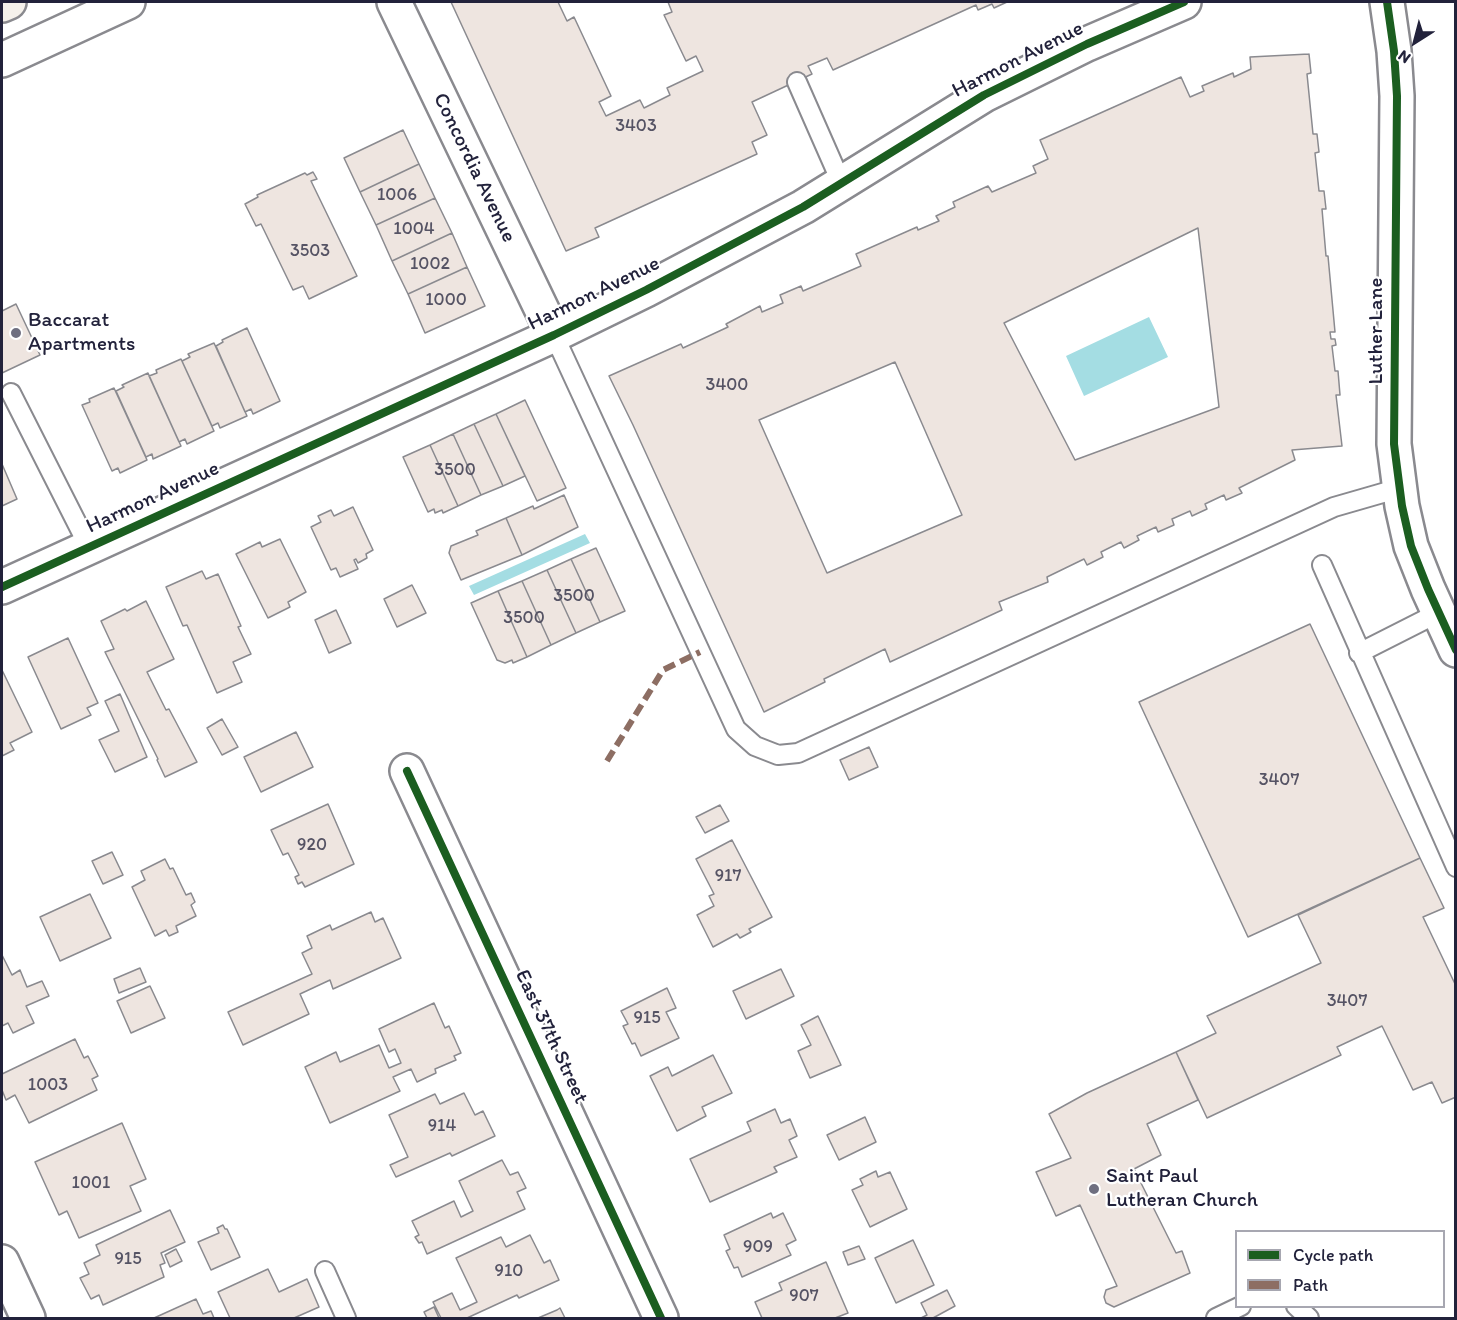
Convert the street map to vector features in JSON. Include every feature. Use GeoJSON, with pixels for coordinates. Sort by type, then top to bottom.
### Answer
{"type":"FeatureCollection","features":[{"type":"Feature","properties":{"kind":"highway"},"geometry":{"type":"LineString","coordinates":[[2,5],[9,2]]}},
{"type":"Feature","properties":{"kind":"street"},"geometry":{"type":"LineString","coordinates":[[2,60],[128,2]]}},
{"type":"Feature","properties":{"kind":"street","name":"Concordia Avenue"},"geometry":{"type":"LineString","coordinates":[[394,2],[554,335]]}},
{"type":"Feature","properties":{"kind":"street","name":"Harmon Avenue"},"geometry":{"type":"LineString","coordinates":[[2,587],[554,335],[646,290],[802,207],[984,95],[1087,44],[1184,2]]}},
{"type":"Feature","properties":{"kind":"street","name":"Luther Lane"},"geometry":{"type":"LineString","coordinates":[[1387,2],[1394,51],[1396,96],[1394,444],[1402,506],[1411,546],[1455,650]]}},
{"type":"Feature","properties":{"kind":"street","name":"East 37th Street"},"geometry":{"type":"LineString","coordinates":[[407,771],[661,1318]]}},
{"type":"Feature","properties":{"kind":"street"},"geometry":{"type":"LineString","coordinates":[[2,1262],[28,1318]]}},
{"type":"Feature","properties":{"kind":"lane"},"geometry":{"type":"LineString","coordinates":[[797,81],[841,182]]}},
{"type":"Feature","properties":{"kind":"lane"},"geometry":{"type":"LineString","coordinates":[[554,335],[736,729],[754,746],[778,755],[798,753],[1334,507],[1400,488]]}},
{"type":"Feature","properties":{"kind":"lane"},"geometry":{"type":"LineString","coordinates":[[10,393],[89,547]]}},
{"type":"Feature","properties":{"kind":"lane"},"geometry":{"type":"LineString","coordinates":[[1322,565],[1455,867]]}},
{"type":"Feature","properties":{"kind":"lane"},"geometry":{"type":"LineString","coordinates":[[1359,653],[1438,614]]}},
{"type":"Feature","properties":{"kind":"lane"},"geometry":{"type":"LineString","coordinates":[[325,1271],[346,1318]]}},
{"type":"Feature","properties":{"kind":"lane"},"geometry":{"type":"LineString","coordinates":[[1216,1318],[1237,1308]]}},
{"type":"Feature","properties":{"kind":"water"},"geometry":{"type":"Polygon","coordinates":[[[1149,317],[1168,357],[1084,396],[1066,356],[1149,317]]]}},
{"type":"Feature","properties":{"kind":"water"},"geometry":{"type":"Polygon","coordinates":[[[585,534],[590,543],[474,595],[469,586],[585,534]]]}},
{"type":"Feature","properties":{"kind":"building"},"geometry":{"type":"Polygon","coordinates":[[[451,2],[558,2],[567,21],[574,17],[611,96],[599,102],[606,116],[640,100],[644,108],[670,95],[667,88],[703,71],[696,56],[686,61],[664,15],[672,12],[668,2],[1007,2],[994,8],[992,4],[978,10],[976,5],[833,70],[827,58],[808,66],[812,74],[752,102],[767,135],[752,142],[757,154],[595,228],[599,237],[566,251],[451,2]]]}},
{"type":"Feature","properties":{"kind":"building"},"geometry":{"type":"Polygon","coordinates":[[[1309,54],[1311,73],[1307,74],[1313,134],[1317,134],[1319,152],[1315,153],[1319,191],[1324,191],[1326,209],[1322,209],[1335,332],[1330,332],[1331,339],[1335,339],[1336,345],[1332,346],[1335,371],[1338,371],[1340,395],[1336,395],[1342,446],[1292,450],[1295,460],[1239,488],[1242,493],[1226,500],[1224,495],[1205,504],[1207,509],[1192,516],[1190,511],[1172,519],[1174,525],[1158,532],[1156,527],[1137,536],[1139,540],[1124,548],[1121,542],[1101,552],[1103,557],[1087,565],[1084,559],[1047,577],[1048,582],[999,602],[1002,610],[890,662],[885,649],[764,712],[609,376],[681,344],[683,348],[728,327],[726,324],[760,306],[762,312],[783,303],[780,295],[801,286],[803,291],[861,266],[856,254],[917,227],[918,230],[939,221],[936,216],[955,207],[953,202],[988,186],[992,192],[1036,173],[1033,166],[1048,159],[1040,140],[1181,77],[1190,97],[1204,91],[1202,86],[1233,73],[1234,77],[1251,69],[1250,57],[1309,54]],[[1198,228],[1004,323],[1075,460],[1219,407],[1198,228]],[[895,362],[759,420],[827,573],[962,515],[895,362]]]}},
{"type":"Feature","properties":{"kind":"building"},"geometry":{"type":"Polygon","coordinates":[[[403,130],[419,164],[360,192],[344,158],[403,130]]]}},
{"type":"Feature","properties":{"kind":"building"},"geometry":{"type":"Polygon","coordinates":[[[419,164],[435,198],[376,225],[360,192],[419,164]]]}},
{"type":"Feature","properties":{"kind":"building"},"geometry":{"type":"Polygon","coordinates":[[[313,172],[317,179],[311,181],[357,276],[309,299],[303,286],[293,290],[261,224],[256,226],[245,204],[258,197],[257,195],[305,173],[307,175],[313,172]]]}},
{"type":"Feature","properties":{"kind":"building"},"geometry":{"type":"Polygon","coordinates":[[[435,198],[452,233],[392,261],[376,225],[435,198]]]}},
{"type":"Feature","properties":{"kind":"building"},"geometry":{"type":"Polygon","coordinates":[[[452,233],[467,267],[408,294],[392,261],[452,233]]]}},
{"type":"Feature","properties":{"kind":"building"},"geometry":{"type":"Polygon","coordinates":[[[467,267],[485,306],[425,333],[408,294],[467,267]]]}},
{"type":"Feature","properties":{"kind":"building","name":"Baccarat Apartments"},"geometry":{"type":"Polygon","coordinates":[[[16,304],[40,355],[2,373],[2,311],[16,304]]]}},
{"type":"Feature","properties":{"kind":"building"},"geometry":{"type":"Polygon","coordinates":[[[247,328],[280,401],[253,414],[251,409],[245,412],[216,346],[223,342],[222,340],[247,328]]]}},
{"type":"Feature","properties":{"kind":"building"},"geometry":{"type":"Polygon","coordinates":[[[214,343],[247,416],[220,428],[218,423],[212,426],[182,361],[190,357],[188,354],[214,343]]]}},
{"type":"Feature","properties":{"kind":"building"},"geometry":{"type":"Polygon","coordinates":[[[181,359],[214,431],[187,444],[185,439],[179,442],[149,376],[157,373],[156,370],[181,359]]]}},
{"type":"Feature","properties":{"kind":"building"},"geometry":{"type":"Polygon","coordinates":[[[148,373],[181,446],[153,459],[152,454],[146,457],[116,391],[124,387],[122,385],[148,373]]]}},
{"type":"Feature","properties":{"kind":"building"},"geometry":{"type":"Polygon","coordinates":[[[114,388],[147,460],[120,473],[118,468],[112,471],[82,405],[90,402],[89,399],[114,388]]]}},
{"type":"Feature","properties":{"kind":"building"},"geometry":{"type":"Polygon","coordinates":[[[525,400],[566,488],[537,501],[496,414],[525,400]]]}},
{"type":"Feature","properties":{"kind":"building"},"geometry":{"type":"Polygon","coordinates":[[[496,414],[525,476],[503,486],[474,424],[496,414]]]}},
{"type":"Feature","properties":{"kind":"building"},"geometry":{"type":"Polygon","coordinates":[[[474,424],[503,486],[481,495],[453,434],[474,424]]]}},
{"type":"Feature","properties":{"kind":"building"},"geometry":{"type":"Polygon","coordinates":[[[453,434],[481,495],[458,506],[430,445],[453,434]]]}},
{"type":"Feature","properties":{"kind":"building"},"geometry":{"type":"Polygon","coordinates":[[[430,445],[458,506],[443,513],[442,510],[435,513],[434,509],[428,512],[403,457],[430,445]]]}},
{"type":"Feature","properties":{"kind":"building"},"geometry":{"type":"Polygon","coordinates":[[[2,464],[17,499],[2,506],[2,464]]]}},
{"type":"Feature","properties":{"kind":"building"},"geometry":{"type":"Polygon","coordinates":[[[564,495],[578,527],[522,555],[506,518],[533,506],[534,509],[564,495]]]}},
{"type":"Feature","properties":{"kind":"building"},"geometry":{"type":"Polygon","coordinates":[[[353,507],[373,550],[366,554],[367,558],[358,563],[356,559],[354,560],[358,569],[340,577],[336,568],[331,570],[311,527],[321,522],[318,516],[331,510],[334,516],[353,507]]]}},
{"type":"Feature","properties":{"kind":"building"},"geometry":{"type":"Polygon","coordinates":[[[506,518],[522,555],[461,580],[449,553],[451,546],[478,535],[476,531],[506,518]]]}},
{"type":"Feature","properties":{"kind":"building"},"geometry":{"type":"Polygon","coordinates":[[[280,539],[306,592],[288,602],[290,607],[268,618],[236,554],[260,542],[262,547],[280,539]]]}},
{"type":"Feature","properties":{"kind":"building"},"geometry":{"type":"Polygon","coordinates":[[[596,548],[625,611],[600,622],[571,559],[596,548]]]}},
{"type":"Feature","properties":{"kind":"building"},"geometry":{"type":"Polygon","coordinates":[[[571,559],[600,622],[576,633],[547,570],[571,559]]]}},
{"type":"Feature","properties":{"kind":"building"},"geometry":{"type":"Polygon","coordinates":[[[547,570],[576,633],[551,645],[522,581],[547,570]]]}},
{"type":"Feature","properties":{"kind":"building"},"geometry":{"type":"Polygon","coordinates":[[[202,571],[206,579],[218,574],[251,654],[233,662],[242,682],[217,693],[187,625],[183,626],[166,587],[202,571]]]}},
{"type":"Feature","properties":{"kind":"building"},"geometry":{"type":"Polygon","coordinates":[[[522,581],[551,645],[527,657],[498,591],[522,581]]]}},
{"type":"Feature","properties":{"kind":"building"},"geometry":{"type":"Polygon","coordinates":[[[412,585],[426,613],[397,627],[384,599],[412,585]]]}},
{"type":"Feature","properties":{"kind":"building"},"geometry":{"type":"Polygon","coordinates":[[[498,591],[527,657],[513,663],[512,660],[505,663],[497,660],[471,603],[498,591]]]}},
{"type":"Feature","properties":{"kind":"building"},"geometry":{"type":"Polygon","coordinates":[[[146,601],[174,659],[147,672],[166,710],[169,709],[197,762],[165,777],[105,652],[114,649],[101,621],[146,601]]]}},
{"type":"Feature","properties":{"kind":"building"},"geometry":{"type":"Polygon","coordinates":[[[336,610],[351,643],[329,653],[315,620],[336,610]]]}},
{"type":"Feature","properties":{"kind":"building"},"geometry":{"type":"Polygon","coordinates":[[[1310,624],[1420,858],[1248,937],[1139,702],[1310,624]]]}},
{"type":"Feature","properties":{"kind":"building"},"geometry":{"type":"Polygon","coordinates":[[[68,638],[98,703],[87,708],[91,715],[61,729],[28,657],[68,638]]]}},
{"type":"Feature","properties":{"kind":"building"},"geometry":{"type":"Polygon","coordinates":[[[2,670],[32,732],[10,743],[14,750],[2,756],[2,670]]]}},
{"type":"Feature","properties":{"kind":"building"},"geometry":{"type":"Polygon","coordinates":[[[120,694],[147,757],[115,772],[99,740],[119,731],[105,701],[120,694]]]}},
{"type":"Feature","properties":{"kind":"building"},"geometry":{"type":"Polygon","coordinates":[[[222,719],[238,747],[222,755],[207,728],[222,719]]]}},
{"type":"Feature","properties":{"kind":"building"},"geometry":{"type":"Polygon","coordinates":[[[296,732],[313,767],[261,792],[244,757],[296,732]]]}},
{"type":"Feature","properties":{"kind":"building"},"geometry":{"type":"Polygon","coordinates":[[[869,747],[878,767],[849,780],[840,760],[869,747]]]}},
{"type":"Feature","properties":{"kind":"building"},"geometry":{"type":"Polygon","coordinates":[[[328,804],[354,864],[305,887],[302,882],[298,884],[295,877],[299,875],[288,853],[283,855],[271,830],[328,804]]]}},
{"type":"Feature","properties":{"kind":"building"},"geometry":{"type":"Polygon","coordinates":[[[720,805],[729,821],[705,833],[696,817],[720,805]]]}},
{"type":"Feature","properties":{"kind":"building"},"geometry":{"type":"Polygon","coordinates":[[[732,840],[772,917],[749,929],[751,932],[740,938],[737,934],[713,947],[697,915],[714,906],[709,896],[714,894],[696,859],[732,840]]]}},
{"type":"Feature","properties":{"kind":"building"},"geometry":{"type":"Polygon","coordinates":[[[112,852],[123,875],[103,884],[92,861],[112,852]]]}},
{"type":"Feature","properties":{"kind":"building"},"geometry":{"type":"Polygon","coordinates":[[[1420,858],[1444,908],[1423,917],[1456,986],[1456,1097],[1442,1103],[1432,1082],[1413,1090],[1382,1026],[1337,1047],[1341,1055],[1207,1118],[1176,1052],[1216,1033],[1207,1016],[1321,963],[1298,915],[1420,858]]]}},
{"type":"Feature","properties":{"kind":"building"},"geometry":{"type":"Polygon","coordinates":[[[165,859],[170,869],[173,868],[186,895],[191,893],[195,902],[191,905],[196,916],[176,926],[178,932],[169,936],[166,930],[155,936],[132,887],[145,880],[141,871],[165,859]]]}},
{"type":"Feature","properties":{"kind":"building"},"geometry":{"type":"Polygon","coordinates":[[[90,894],[111,938],[60,961],[40,917],[90,894]]]}},
{"type":"Feature","properties":{"kind":"building"},"geometry":{"type":"Polygon","coordinates":[[[371,912],[375,922],[383,918],[401,958],[333,989],[330,980],[300,994],[309,1014],[243,1045],[228,1012],[312,974],[302,953],[312,948],[307,936],[330,925],[332,930],[371,912]]]}},
{"type":"Feature","properties":{"kind":"building"},"geometry":{"type":"Polygon","coordinates":[[[2,955],[12,975],[20,970],[27,987],[42,981],[49,996],[26,1006],[34,1023],[13,1033],[8,1023],[2,1026],[2,955]]]}},
{"type":"Feature","properties":{"kind":"building"},"geometry":{"type":"Polygon","coordinates":[[[140,968],[146,982],[119,993],[114,979],[140,968]]]}},
{"type":"Feature","properties":{"kind":"building"},"geometry":{"type":"Polygon","coordinates":[[[781,969],[794,996],[746,1019],[733,991],[781,969]]]}},
{"type":"Feature","properties":{"kind":"building"},"geometry":{"type":"Polygon","coordinates":[[[150,986],[165,1018],[131,1033],[117,1001],[150,986]]]}},
{"type":"Feature","properties":{"kind":"building"},"geometry":{"type":"Polygon","coordinates":[[[667,988],[676,1008],[666,1012],[679,1038],[641,1056],[623,1026],[628,1024],[621,1011],[667,988]]]}},
{"type":"Feature","properties":{"kind":"building"},"geometry":{"type":"Polygon","coordinates":[[[434,1003],[445,1028],[449,1026],[461,1053],[454,1056],[456,1060],[435,1069],[436,1073],[417,1082],[411,1069],[393,1077],[400,1091],[330,1123],[305,1067],[336,1052],[340,1062],[379,1045],[389,1068],[401,1063],[395,1049],[389,1052],[379,1029],[434,1003]]]}},
{"type":"Feature","properties":{"kind":"building"},"geometry":{"type":"Polygon","coordinates":[[[818,1016],[841,1065],[810,1078],[798,1051],[811,1045],[801,1025],[818,1016]]]}},
{"type":"Feature","properties":{"kind":"building"},"geometry":{"type":"Polygon","coordinates":[[[75,1039],[84,1058],[88,1056],[98,1076],[92,1079],[97,1090],[29,1123],[15,1095],[6,1100],[2,1090],[2,1074],[75,1039]]]}},
{"type":"Feature","properties":{"kind":"building","name":"Saint Paul Lutheran Church"},"geometry":{"type":"Polygon","coordinates":[[[1176,1052],[1198,1100],[1147,1124],[1161,1155],[1134,1169],[1176,1253],[1182,1251],[1190,1273],[1114,1307],[1106,1303],[1104,1297],[1106,1290],[1117,1286],[1080,1205],[1056,1216],[1036,1172],[1071,1158],[1049,1114],[1087,1093],[1176,1052]]]}},
{"type":"Feature","properties":{"kind":"building"},"geometry":{"type":"Polygon","coordinates":[[[713,1055],[732,1093],[702,1107],[706,1116],[677,1131],[650,1076],[668,1067],[672,1076],[713,1055]]]}},
{"type":"Feature","properties":{"kind":"building"},"geometry":{"type":"Polygon","coordinates":[[[464,1093],[475,1115],[483,1111],[495,1136],[452,1156],[450,1153],[396,1177],[390,1165],[408,1157],[389,1115],[435,1094],[440,1104],[464,1093]]]}},
{"type":"Feature","properties":{"kind":"building"},"geometry":{"type":"Polygon","coordinates":[[[775,1109],[781,1123],[790,1119],[797,1136],[789,1140],[797,1157],[774,1167],[777,1172],[710,1202],[690,1159],[751,1131],[747,1122],[775,1109]]]}},
{"type":"Feature","properties":{"kind":"building"},"geometry":{"type":"Polygon","coordinates":[[[865,1117],[876,1142],[839,1160],[827,1135],[865,1117]]]}},
{"type":"Feature","properties":{"kind":"building"},"geometry":{"type":"Polygon","coordinates":[[[122,1123],[146,1179],[130,1186],[141,1211],[79,1238],[67,1211],[59,1215],[35,1162],[122,1123]]]}},
{"type":"Feature","properties":{"kind":"building"},"geometry":{"type":"Polygon","coordinates":[[[502,1160],[510,1175],[518,1172],[526,1188],[517,1192],[525,1209],[427,1254],[422,1242],[419,1243],[415,1237],[419,1235],[412,1221],[454,1201],[461,1217],[473,1211],[459,1181],[502,1160]]]}},
{"type":"Feature","properties":{"kind":"building"},"geometry":{"type":"Polygon","coordinates":[[[876,1171],[878,1177],[890,1172],[907,1209],[870,1227],[852,1190],[863,1185],[860,1179],[876,1171]]]}},
{"type":"Feature","properties":{"kind":"building"},"geometry":{"type":"Polygon","coordinates":[[[170,1210],[185,1242],[161,1253],[165,1263],[160,1265],[164,1277],[103,1305],[99,1295],[91,1299],[80,1278],[89,1274],[84,1263],[100,1255],[96,1245],[170,1210]]]}},
{"type":"Feature","properties":{"kind":"building"},"geometry":{"type":"Polygon","coordinates":[[[771,1213],[773,1218],[783,1213],[796,1240],[786,1245],[791,1255],[742,1277],[738,1267],[734,1268],[726,1251],[730,1249],[724,1235],[771,1213]]]}},
{"type":"Feature","properties":{"kind":"building"},"geometry":{"type":"Polygon","coordinates":[[[223,1225],[240,1257],[211,1270],[198,1242],[219,1233],[217,1228],[223,1225]]]}},
{"type":"Feature","properties":{"kind":"building"},"geometry":{"type":"Polygon","coordinates":[[[530,1235],[544,1263],[550,1260],[559,1280],[519,1298],[517,1295],[467,1318],[441,1318],[433,1302],[452,1293],[460,1310],[477,1302],[456,1258],[501,1237],[506,1247],[530,1235]]]}},
{"type":"Feature","properties":{"kind":"building"},"geometry":{"type":"Polygon","coordinates":[[[913,1240],[934,1285],[896,1303],[875,1258],[913,1240]]]}},
{"type":"Feature","properties":{"kind":"building"},"geometry":{"type":"Polygon","coordinates":[[[859,1246],[865,1259],[848,1265],[843,1252],[859,1246]]]}},
{"type":"Feature","properties":{"kind":"building"},"geometry":{"type":"Polygon","coordinates":[[[176,1249],[182,1261],[170,1267],[165,1255],[176,1249]]]}},
{"type":"Feature","properties":{"kind":"building"},"geometry":{"type":"Polygon","coordinates":[[[826,1262],[848,1313],[835,1318],[762,1318],[755,1302],[782,1290],[779,1283],[826,1262]]]}},
{"type":"Feature","properties":{"kind":"building"},"geometry":{"type":"Polygon","coordinates":[[[268,1269],[279,1292],[307,1279],[319,1307],[294,1318],[230,1318],[218,1292],[268,1269]]]}},
{"type":"Feature","properties":{"kind":"building"},"geometry":{"type":"Polygon","coordinates":[[[947,1290],[955,1306],[933,1318],[921,1318],[927,1315],[921,1303],[947,1290]]]}},
{"type":"Feature","properties":{"kind":"building"},"geometry":{"type":"Polygon","coordinates":[[[196,1299],[203,1314],[211,1311],[214,1318],[154,1318],[196,1299]]]}},
{"type":"Feature","properties":{"kind":"building"},"geometry":{"type":"Polygon","coordinates":[[[434,1307],[439,1318],[427,1318],[424,1312],[434,1307]]]}},
{"type":"Feature","properties":{"kind":"building"},"geometry":{"type":"Polygon","coordinates":[[[560,1308],[565,1318],[538,1318],[557,1310],[560,1308]]]}},
{"type":"Feature","properties":{"kind":"marked path"},"geometry":{"type":"LineString","coordinates":[[607,761],[663,670],[700,652]]}},
{"type":"Feature","properties":{"kind":"cycle path"},"geometry":{"type":"LineString","coordinates":[[2,587],[554,335],[646,290],[803,207],[984,95],[1087,44],[1184,2]]}},
{"type":"Feature","properties":{"kind":"cycle path"},"geometry":{"type":"LineString","coordinates":[[1387,2],[1397,96],[1394,444],[1402,506],[1411,546],[1456,650]]}},
{"type":"Feature","properties":{"kind":"cycle path"},"geometry":{"type":"LineString","coordinates":[[407,771],[661,1318]]}},
{"type":"Feature","properties":{"kind":"place","name":"Baccarat Apartments"},"geometry":{"type":"Point","coordinates":[16,333]}},
{"type":"Feature","properties":{"kind":"place","name":"Saint Paul Lutheran Church"},"geometry":{"type":"Point","coordinates":[1094,1189]}}]}
